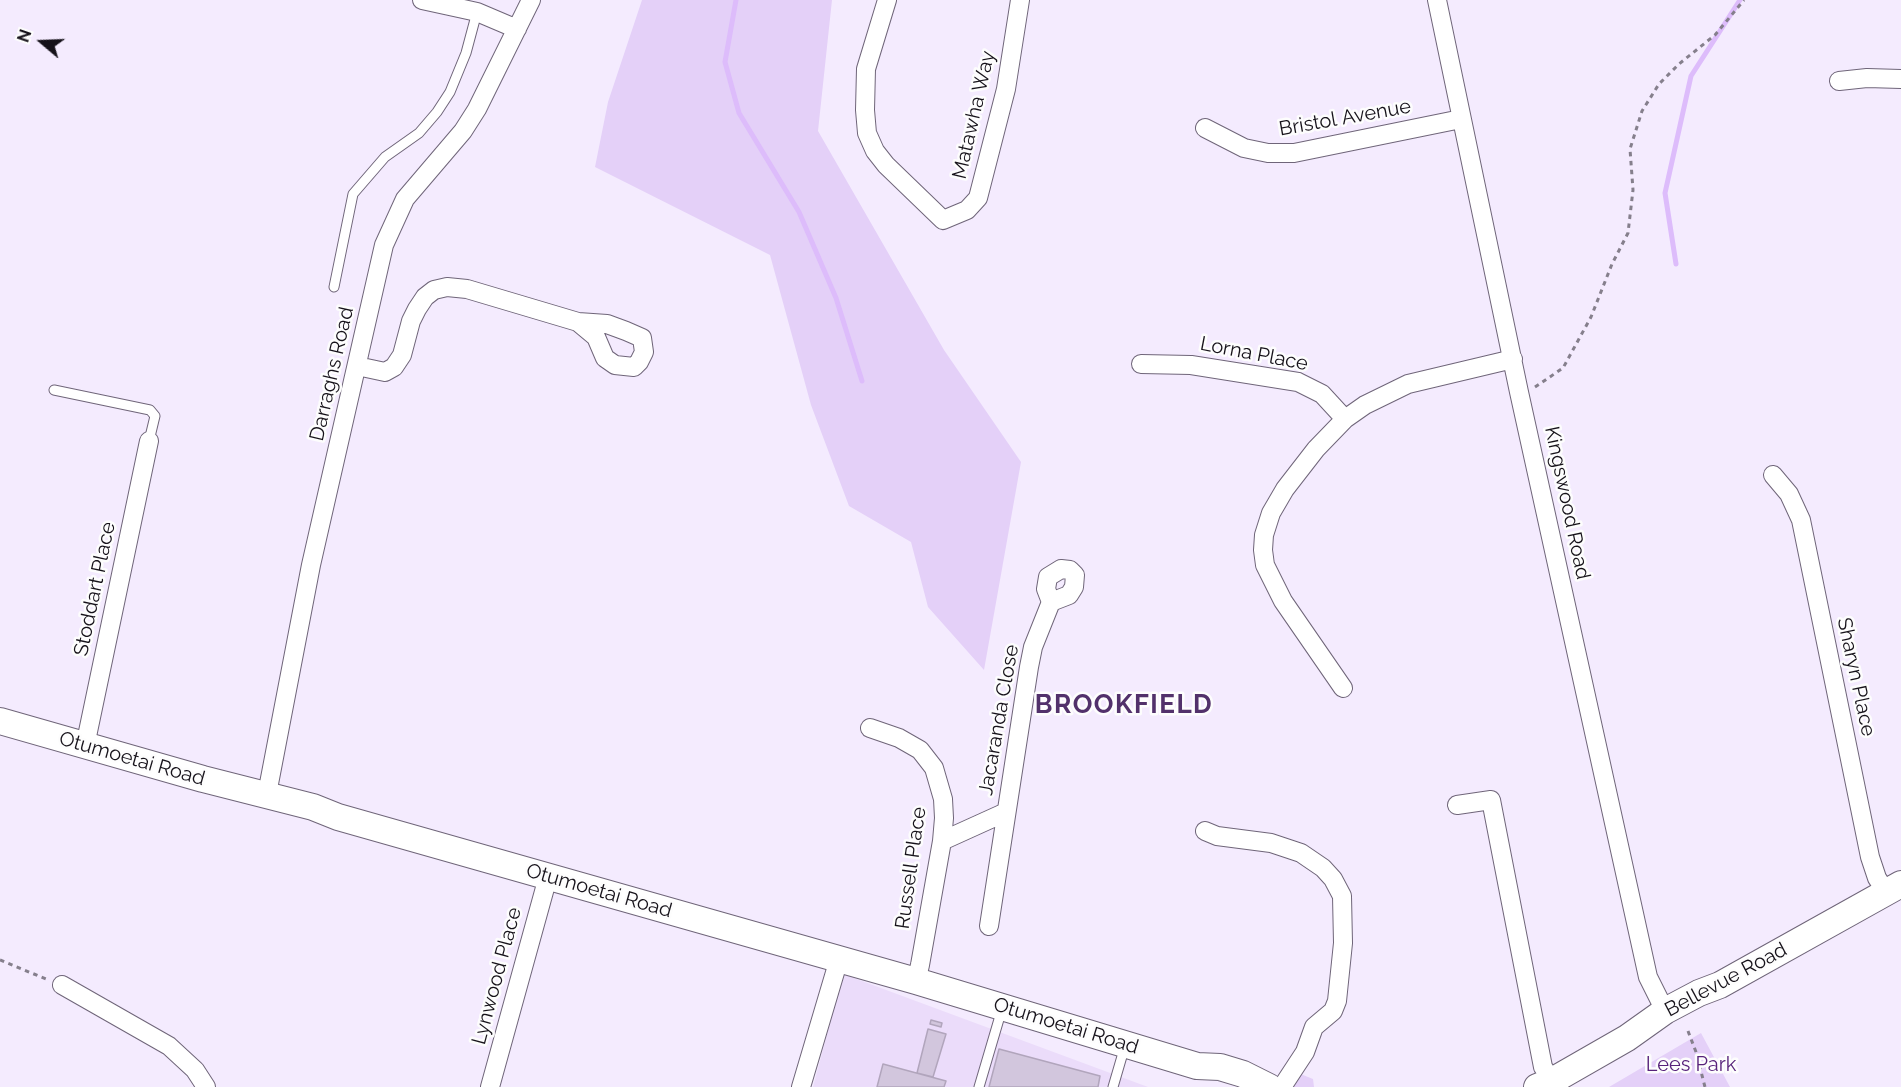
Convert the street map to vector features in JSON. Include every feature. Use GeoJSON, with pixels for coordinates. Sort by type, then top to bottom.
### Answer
{"type":"FeatureCollection","features":[{"type":"Feature","properties":{"kind":"main road","name":"Otumoetai Road"},"geometry":{"type":"LineString","coordinates":[[0,721],[203,779],[313,807],[338,817],[1003,1006],[1197,1066],[1220,1067],[1243,1074],[1269,1087]]}},
{"type":"Feature","properties":{"kind":"main road","name":"Bellevue Road"},"geometry":{"type":"LineString","coordinates":[[1547,1085],[1628,1038],[1665,1011],[1720,985],[1893,888]]}},
{"type":"Feature","properties":{"kind":"main road","name":"Otumoetai Road"},"geometry":{"type":"LineString","coordinates":[[1197,1066],[1224,1087]]}},
{"type":"Feature","properties":{"kind":"street"},"geometry":{"type":"LineString","coordinates":[[422,0],[477,12],[517,28]]}},
{"type":"Feature","properties":{"kind":"street","name":"Darraghs Road"},"geometry":{"type":"LineString","coordinates":[[267,794],[309,575],[384,245],[395,219],[416,184],[463,131],[477,109],[531,0]]}},
{"type":"Feature","properties":{"kind":"street","name":"Matawha Way"},"geometry":{"type":"LineString","coordinates":[[887,0],[867,69],[864,110],[867,133],[875,151],[886,165],[943,220],[967,210],[978,198],[1006,89],[1020,0]]}},
{"type":"Feature","properties":{"kind":"street","name":"Kingswood Road"},"geometry":{"type":"LineString","coordinates":[[1437,0],[1519,392],[1648,978],[1665,1011]]}},
{"type":"Feature","properties":{"kind":"street"},"geometry":{"type":"LineString","coordinates":[[1839,81],[1867,78],[1901,79]]}},
{"type":"Feature","properties":{"kind":"street","name":"Bristol Avenue"},"geometry":{"type":"LineString","coordinates":[[1205,128],[1244,148],[1268,153],[1294,153],[1461,120]]}},
{"type":"Feature","properties":{"kind":"street"},"geometry":{"type":"LineString","coordinates":[[357,366],[386,372],[394,367],[402,355],[411,321],[417,309],[425,297],[434,290],[447,287],[467,289],[578,322]]}},
{"type":"Feature","properties":{"kind":"street"},"geometry":{"type":"LineString","coordinates":[[1343,688],[1282,602],[1265,565],[1264,535],[1271,513],[1279,498],[1316,449],[1345,419],[1365,405],[1408,384],[1513,359]]}},
{"type":"Feature","properties":{"kind":"street","name":"Lorna Place"},"geometry":{"type":"LineString","coordinates":[[1141,364],[1191,364],[1298,382],[1322,394],[1345,419]]}},
{"type":"Feature","properties":{"kind":"street","name":"Stoddart Place"},"geometry":{"type":"LineString","coordinates":[[85,746],[149,441]]}},
{"type":"Feature","properties":{"kind":"street","name":"Sharyn Place"},"geometry":{"type":"LineString","coordinates":[[1773,476],[1789,494],[1801,520],[1870,857],[1877,878],[1893,888]]}},
{"type":"Feature","properties":{"kind":"street","name":"Jacaranda Close"},"geometry":{"type":"LineString","coordinates":[[989,926],[1033,647],[1051,602]]}},
{"type":"Feature","properties":{"kind":"street","name":"Russell Place"},"geometry":{"type":"LineString","coordinates":[[870,728],[920,750],[934,768],[943,799],[942,841],[916,981]]}},
{"type":"Feature","properties":{"kind":"street","name":"Bellevue Road"},"geometry":{"type":"LineString","coordinates":[[1457,805],[1491,800],[1547,1085]]}},
{"type":"Feature","properties":{"kind":"street","name":"Jacaranda Close"},"geometry":{"type":"LineString","coordinates":[[942,841],[1006,812]]}},
{"type":"Feature","properties":{"kind":"street"},"geometry":{"type":"LineString","coordinates":[[1205,831],[1217,836],[1270,843],[1301,853],[1323,868],[1333,879],[1342,896],[1343,943],[1337,1001],[1333,1011],[1314,1027],[1305,1052],[1282,1087]]}},
{"type":"Feature","properties":{"kind":"street","name":"Lynwood Place"},"geometry":{"type":"LineString","coordinates":[[490,1087],[548,877]]}},
{"type":"Feature","properties":{"kind":"street"},"geometry":{"type":"LineString","coordinates":[[801,1087],[839,959]]}},
{"type":"Feature","properties":{"kind":"street"},"geometry":{"type":"LineString","coordinates":[[62,985],[169,1046],[195,1070],[206,1087]]}},
{"type":"Feature","properties":{"kind":"lane"},"geometry":{"type":"LineString","coordinates":[[334,286],[352,194],[385,158],[419,133],[437,112],[450,92],[466,53],[477,12]]}},
{"type":"Feature","properties":{"kind":"lane"},"geometry":{"type":"LineString","coordinates":[[54,390],[150,410],[154,416],[149,441]]}},
{"type":"Feature","properties":{"kind":"lane"},"geometry":{"type":"LineString","coordinates":[[980,1087],[1003,1006]]}},
{"type":"Feature","properties":{"kind":"lane"},"geometry":{"type":"LineString","coordinates":[[1113,1087],[1126,1044]]}},
{"type":"Feature","properties":{"kind":"path"},"geometry":{"type":"LineString","coordinates":[[1519,392],[1534,388],[1563,368],[1592,317],[1612,264],[1628,233],[1633,190],[1630,149],[1642,111],[1659,84],[1679,64],[1715,35],[1744,0]]}},
{"type":"Feature","properties":{"kind":"path"},"geometry":{"type":"LineString","coordinates":[[0,960],[62,985]]}},
{"type":"Feature","properties":{"kind":"path"},"geometry":{"type":"LineString","coordinates":[[1688,1031],[1696,1052],[1704,1087]]}},
{"type":"Feature","properties":{"kind":"shaded area"},"geometry":{"type":"Polygon","coordinates":[[[843,974],[1148,1087],[813,1087],[843,974]]]}},
{"type":"Feature","properties":{"kind":"green space"},"geometry":{"type":"Polygon","coordinates":[[[642,0],[832,0],[818,131],[944,350],[1021,462],[984,670],[928,607],[911,542],[849,506],[811,405],[770,255],[595,167],[608,102],[642,0]]]}},
{"type":"Feature","properties":{"kind":"green space","name":"Lees Park"},"geometry":{"type":"Polygon","coordinates":[[[1701,1033],[1730,1087],[1609,1087],[1701,1033]]]}},
{"type":"Feature","properties":{"kind":"green space"},"geometry":{"type":"Polygon","coordinates":[[[1298,1073],[1313,1079],[1314,1087],[1292,1087],[1298,1073]]]}},
{"type":"Feature","properties":{"kind":"building"},"geometry":{"type":"Polygon","coordinates":[[[931,1020],[942,1023],[941,1027],[930,1024],[931,1020]]]}},
{"type":"Feature","properties":{"kind":"building"},"geometry":{"type":"Polygon","coordinates":[[[928,1029],[946,1034],[933,1077],[917,1073],[928,1029]]]}},
{"type":"Feature","properties":{"kind":"building"},"geometry":{"type":"Polygon","coordinates":[[[999,1049],[1100,1076],[1098,1087],[989,1087],[999,1049]]]}},
{"type":"Feature","properties":{"kind":"building"},"geometry":{"type":"Polygon","coordinates":[[[883,1064],[946,1081],[944,1087],[877,1087],[883,1064]]]}},
{"type":"Feature","properties":{"kind":"waterway"},"geometry":{"type":"LineString","coordinates":[[736,0],[725,62],[739,113],[799,212],[836,298],[862,381]]}},
{"type":"Feature","properties":{"kind":"waterway"},"geometry":{"type":"LineString","coordinates":[[1676,264],[1665,193],[1691,76],[1740,0]]}},
{"type":"Feature","properties":{"kind":"district","name":"BROOKFIELD"},"geometry":{"type":"Point","coordinates":[1124,705]}}]}
